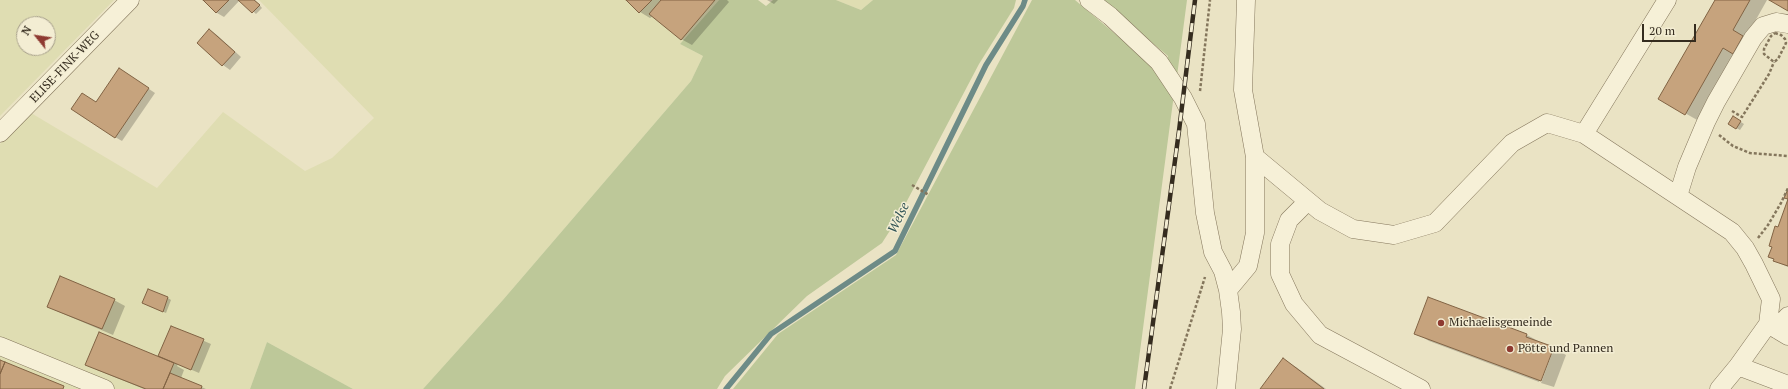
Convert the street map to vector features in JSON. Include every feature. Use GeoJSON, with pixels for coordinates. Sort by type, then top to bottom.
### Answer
{"type":"FeatureCollection","features":[{"type":"Feature","properties":{"kind":"street","name":"ELISE-FINK-WEG"},"geometry":{"type":"LineString","coordinates":[[0,133],[130,0]]}},
{"type":"Feature","properties":{"kind":"street"},"geometry":{"type":"LineString","coordinates":[[1089,0],[1110,16],[1158,62],[1183,98],[1196,124],[1205,213],[1213,252],[1223,271],[1228,290],[1232,329],[1226,389]]}},
{"type":"Feature","properties":{"kind":"street"},"geometry":{"type":"LineString","coordinates":[[1228,290],[1248,266],[1254,233],[1255,157],[1243,90],[1246,0]]}},
{"type":"Feature","properties":{"kind":"street"},"geometry":{"type":"LineString","coordinates":[[1584,134],[1667,0]]}},
{"type":"Feature","properties":{"kind":"street"},"geometry":{"type":"LineString","coordinates":[[1678,196],[1706,122],[1753,38],[1763,26],[1776,22],[1788,24]]}},
{"type":"Feature","properties":{"kind":"street"},"geometry":{"type":"LineString","coordinates":[[1255,157],[1320,211],[1353,229],[1394,235],[1435,223],[1512,143],[1547,123],[1584,134],[1732,232],[1745,248],[1771,299],[1780,326],[1738,366],[1719,389]]}},
{"type":"Feature","properties":{"kind":"street"},"geometry":{"type":"LineString","coordinates":[[1308,201],[1289,220],[1280,244],[1280,274],[1294,304],[1320,335],[1421,389]]}},
{"type":"Feature","properties":{"kind":"street"},"geometry":{"type":"LineString","coordinates":[[0,346],[106,389]]}},
{"type":"Feature","properties":{"kind":"street"},"geometry":{"type":"LineString","coordinates":[[1738,366],[1788,385]]}},
{"type":"Feature","properties":{"kind":"path"},"geometry":{"type":"LineString","coordinates":[[1200,93],[1210,0]]}},
{"type":"Feature","properties":{"kind":"path"},"geometry":{"type":"LineString","coordinates":[[1716,102],[1742,117],[1769,74],[1774,62],[1778,59],[1786,43],[1785,39],[1781,35],[1776,34],[1771,36],[1764,49],[1764,54],[1774,62]]}},
{"type":"Feature","properties":{"kind":"path"},"geometry":{"type":"LineString","coordinates":[[1706,122],[1733,146],[1750,153],[1788,156]]}},
{"type":"Feature","properties":{"kind":"path"},"geometry":{"type":"LineString","coordinates":[[912,185],[929,195]]}},
{"type":"Feature","properties":{"kind":"path"},"geometry":{"type":"LineString","coordinates":[[1745,248],[1768,226],[1782,203],[1788,188]]}},
{"type":"Feature","properties":{"kind":"path"},"geometry":{"type":"LineString","coordinates":[[1170,389],[1213,252]]}},
{"type":"Feature","properties":{"kind":"shaded area"},"geometry":{"type":"Polygon","coordinates":[[[0,0],[114,0],[0,116],[0,0]]]}},
{"type":"Feature","properties":{"kind":"shaded area"},"geometry":{"type":"Polygon","coordinates":[[[259,0],[719,0],[680,44],[703,56],[691,81],[502,301],[423,389],[353,389],[267,342],[250,389],[0,389],[0,144],[31,113],[157,188],[223,112],[305,171],[332,158],[374,118],[259,0]]]}},
{"type":"Feature","properties":{"kind":"shaded area"},"geometry":{"type":"Polygon","coordinates":[[[836,0],[873,0],[861,10],[836,0]]]}},
{"type":"Feature","properties":{"kind":"green space"},"geometry":{"type":"Polygon","coordinates":[[[719,0],[758,0],[766,6],[773,0],[836,0],[861,10],[873,0],[1016,0],[1014,8],[979,64],[898,218],[882,243],[807,296],[725,376],[717,389],[423,389],[502,301],[691,81],[703,56],[680,44],[719,0]]]}},
{"type":"Feature","properties":{"kind":"green space"},"geometry":{"type":"Polygon","coordinates":[[[1032,0],[1075,0],[1152,65],[1174,94],[1135,389],[733,389],[778,334],[896,255],[1032,0]]]}},
{"type":"Feature","properties":{"kind":"green space"},"geometry":{"type":"Polygon","coordinates":[[[1101,0],[1187,0],[1177,76],[1166,62],[1168,56],[1101,0]]]}},
{"type":"Feature","properties":{"kind":"green space"},"geometry":{"type":"Polygon","coordinates":[[[267,342],[353,389],[250,389],[267,342]]]}},
{"type":"Feature","properties":{"kind":"building"},"geometry":{"type":"Polygon","coordinates":[[[203,0],[229,0],[216,13],[203,0]]]}},
{"type":"Feature","properties":{"kind":"building"},"geometry":{"type":"Polygon","coordinates":[[[238,0],[254,0],[260,5],[252,13],[238,0]]]}},
{"type":"Feature","properties":{"kind":"building"},"geometry":{"type":"Polygon","coordinates":[[[626,0],[652,0],[639,13],[626,0]]]}},
{"type":"Feature","properties":{"kind":"building"},"geometry":{"type":"Polygon","coordinates":[[[661,0],[715,0],[681,40],[649,14],[661,0]]]}},
{"type":"Feature","properties":{"kind":"building"},"geometry":{"type":"Polygon","coordinates":[[[1715,0],[1750,0],[1733,30],[1743,36],[1733,54],[1723,48],[1685,115],[1658,99],[1715,0]]]}},
{"type":"Feature","properties":{"kind":"building"},"geometry":{"type":"Polygon","coordinates":[[[1769,0],[1788,0],[1788,11],[1769,0]]]}},
{"type":"Feature","properties":{"kind":"building"},"geometry":{"type":"Polygon","coordinates":[[[209,29],[235,52],[222,66],[197,43],[209,29]]]}},
{"type":"Feature","properties":{"kind":"building"},"geometry":{"type":"Polygon","coordinates":[[[119,68],[149,88],[115,138],[71,109],[82,93],[96,102],[119,68]]]}},
{"type":"Feature","properties":{"kind":"building"},"geometry":{"type":"Polygon","coordinates":[[[1733,116],[1741,121],[1736,129],[1728,124],[1733,116]]]}},
{"type":"Feature","properties":{"kind":"building"},"geometry":{"type":"Polygon","coordinates":[[[1788,189],[1788,199],[1784,198],[1788,189]]]}},
{"type":"Feature","properties":{"kind":"building"},"geometry":{"type":"Polygon","coordinates":[[[1788,199],[1788,266],[1773,261],[1774,259],[1768,257],[1772,247],[1769,246],[1775,226],[1778,227],[1788,199]]]}},
{"type":"Feature","properties":{"kind":"building"},"geometry":{"type":"Polygon","coordinates":[[[60,276],[115,299],[102,329],[47,307],[60,276]]]}},
{"type":"Feature","properties":{"kind":"building"},"geometry":{"type":"Polygon","coordinates":[[[148,289],[168,297],[163,312],[142,303],[148,289]]]}},
{"type":"Feature","properties":{"kind":"building"},"geometry":{"type":"Polygon","coordinates":[[[1428,297],[1527,334],[1526,337],[1554,347],[1541,381],[1414,334],[1428,297]]]}},
{"type":"Feature","properties":{"kind":"building"},"geometry":{"type":"Polygon","coordinates":[[[171,326],[204,339],[191,370],[158,356],[171,326]]]}},
{"type":"Feature","properties":{"kind":"building"},"geometry":{"type":"Polygon","coordinates":[[[99,332],[174,363],[163,389],[146,389],[85,365],[99,332]]]}},
{"type":"Feature","properties":{"kind":"building"},"geometry":{"type":"Polygon","coordinates":[[[1283,358],[1324,389],[1260,389],[1283,358]]]}},
{"type":"Feature","properties":{"kind":"building"},"geometry":{"type":"Polygon","coordinates":[[[0,360],[5,362],[0,374],[0,360]]]}},
{"type":"Feature","properties":{"kind":"building"},"geometry":{"type":"Polygon","coordinates":[[[5,362],[64,386],[63,389],[0,389],[0,374],[5,362]]]}},
{"type":"Feature","properties":{"kind":"building"},"geometry":{"type":"Polygon","coordinates":[[[170,373],[202,386],[201,389],[163,389],[170,373]]]}},
{"type":"Feature","properties":{"kind":"waterway","name":"Welse"},"geometry":{"type":"LineString","coordinates":[[726,389],[771,334],[895,251],[986,65],[1023,6],[1025,0]]}},
{"type":"Feature","properties":{"kind":"railway"},"geometry":{"type":"LineString","coordinates":[[1144,389],[1195,0]]}},
{"type":"Feature","properties":{"kind":"place","name":"Michaelisgemeinde"},"geometry":{"type":"Point","coordinates":[1441,323]}},
{"type":"Feature","properties":{"kind":"place","name":"Pötte und Pannen"},"geometry":{"type":"Point","coordinates":[1510,349]}}]}
